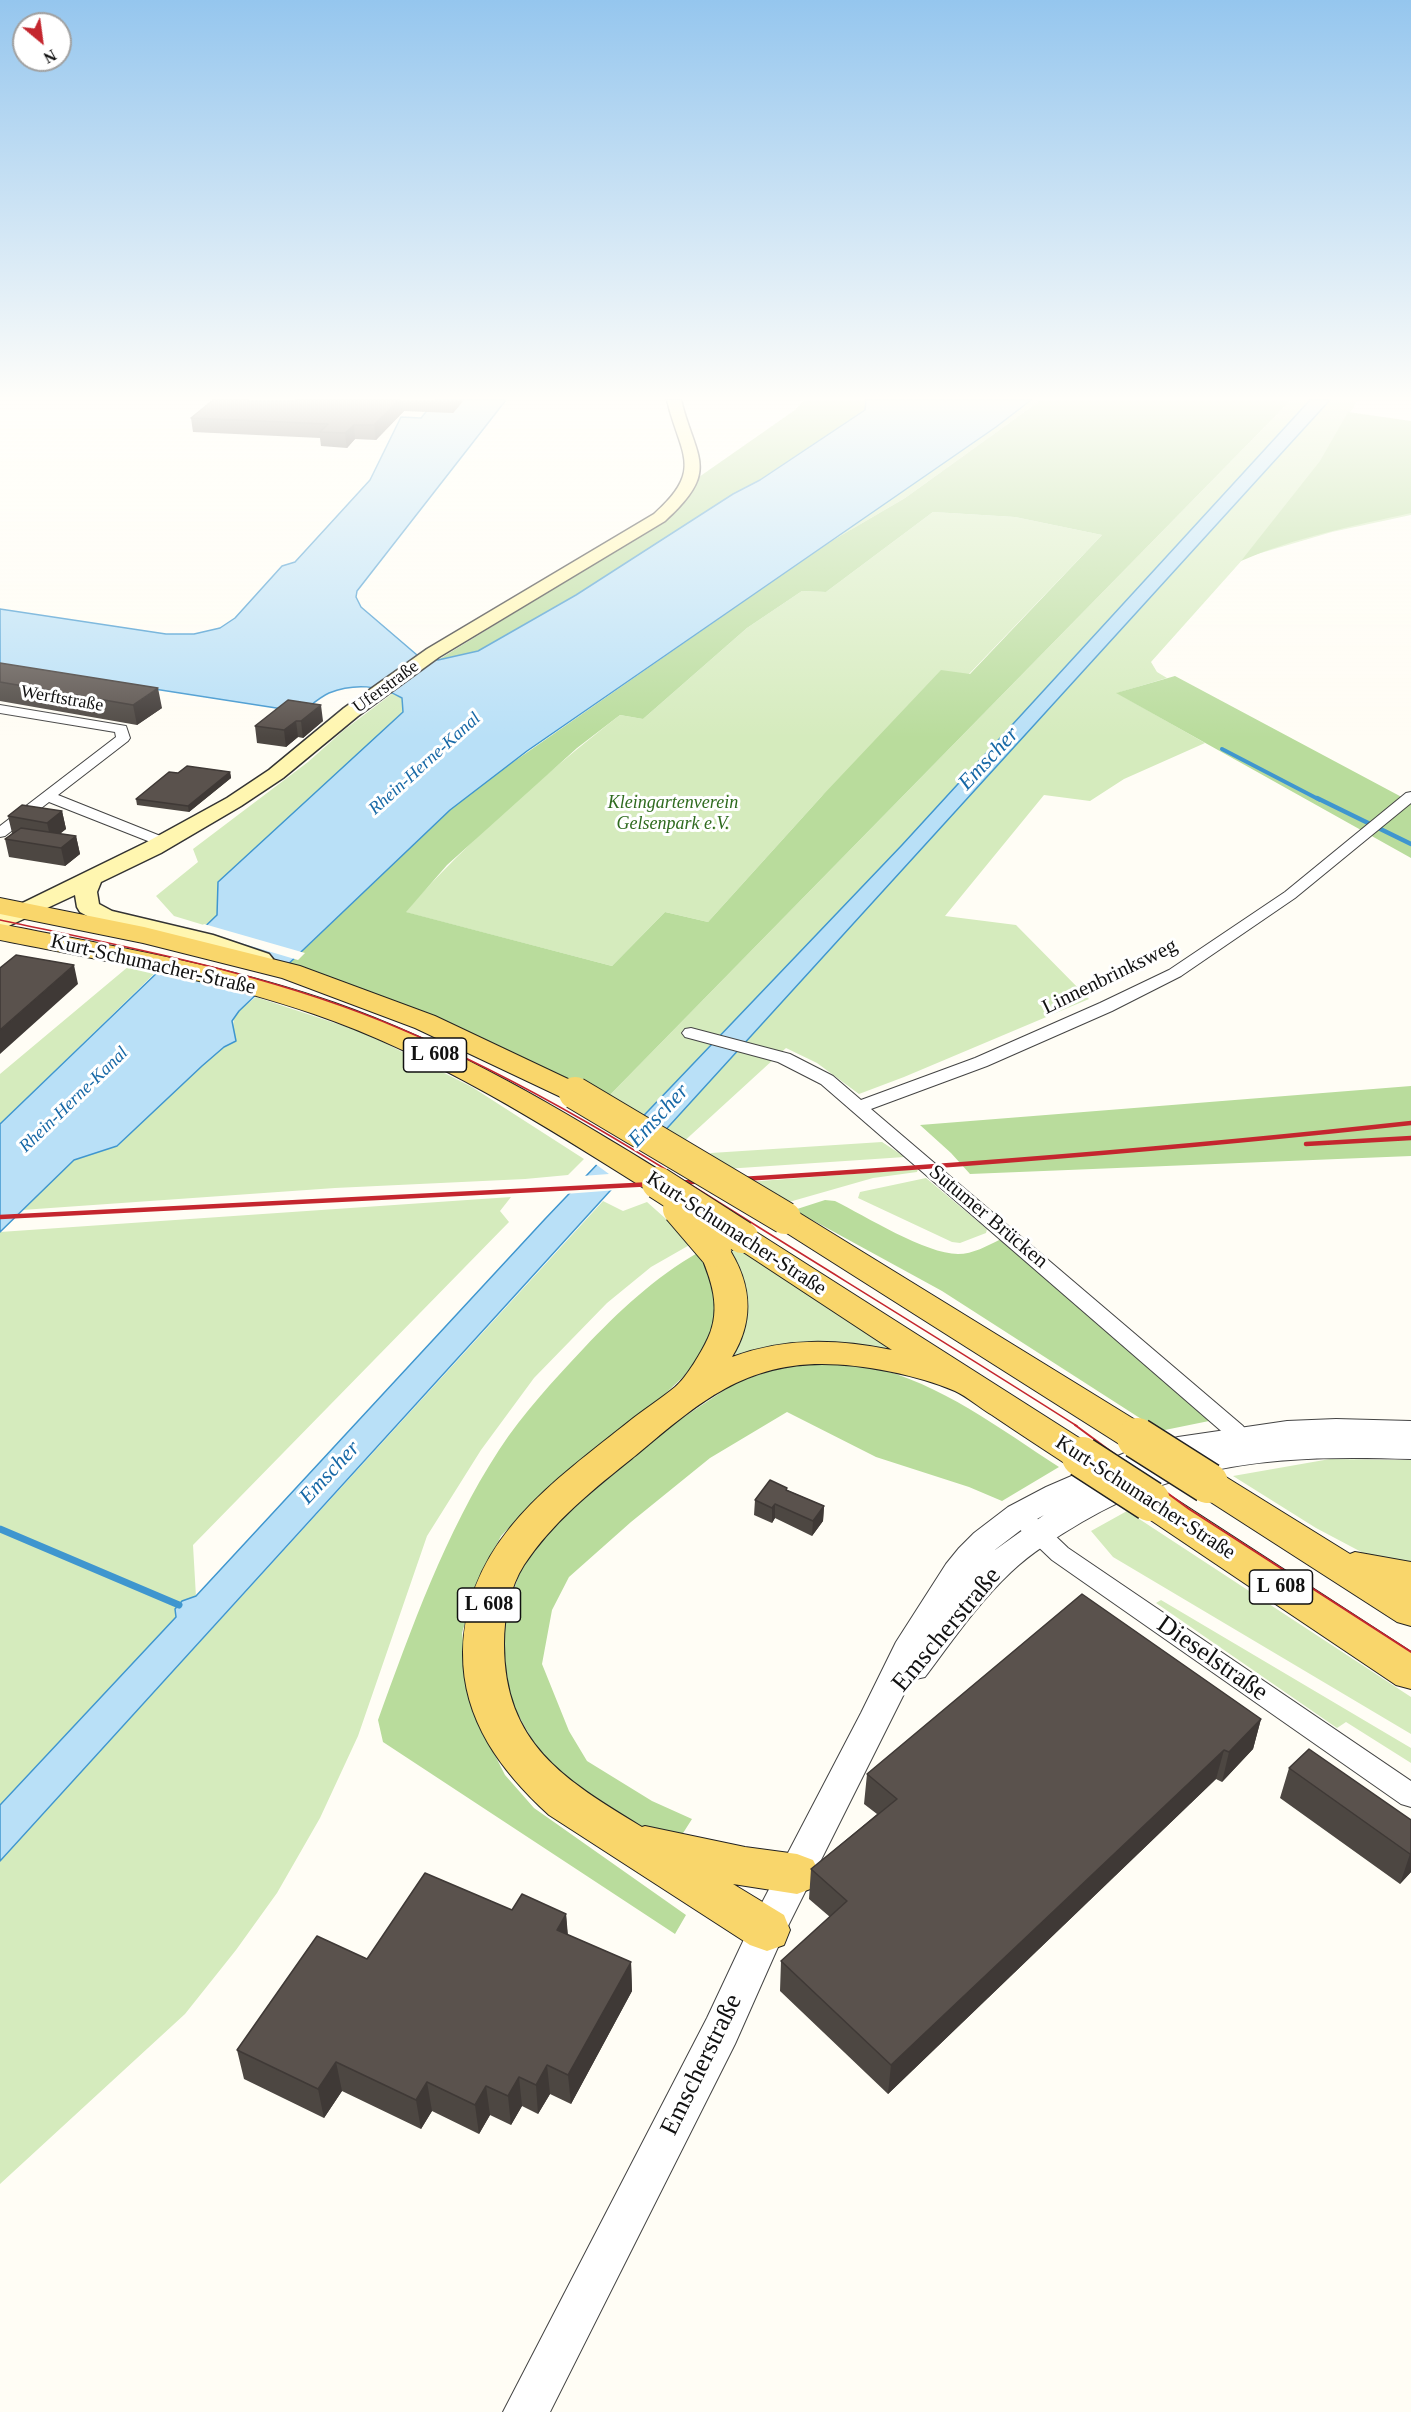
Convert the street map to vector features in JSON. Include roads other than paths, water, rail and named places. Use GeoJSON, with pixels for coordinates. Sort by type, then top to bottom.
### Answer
{"type":"FeatureCollection","features":[{"type":"Feature","properties":{"kind":"main road","name":"Uferstraße"},"geometry":{"type":"LineString","coordinates":[[0,923],[163,842],[260,786],[377,693],[433,653],[594,555],[643,529],[663,513]]}},
{"type":"Feature","properties":{"kind":"main road"},"geometry":{"type":"LineString","coordinates":[[91,879],[86,892],[88,907],[91,910],[177,938]]}},
{"type":"Feature","properties":{"kind":"main road","name":"Kurt-Schumacher-Straße"},"geometry":{"type":"LineString","coordinates":[[0,906],[177,938],[291,972],[425,1022],[575,1093],[785,1218],[1411,1611]]}},
{"type":"Feature","properties":{"kind":"main road","name":"Kurt-Schumacher-Straße"},"geometry":{"type":"LineString","coordinates":[[0,932],[214,975],[270,992],[370,1025],[504,1089],[658,1183],[728,1244],[967,1383],[1411,1673]]}},
{"type":"Feature","properties":{"kind":"main road","name":"L 608"},"geometry":{"type":"LineString","coordinates":[[690,1392],[710,1364],[732,1320],[734,1302],[729,1278],[728,1244]]}},
{"type":"Feature","properties":{"kind":"main road","name":"L 608"},"geometry":{"type":"LineString","coordinates":[[767,1930],[565,1802],[538,1778],[516,1752],[490,1701],[484,1672],[482,1643],[486,1614],[495,1585],[506,1562],[544,1514],[572,1487],[690,1392],[726,1372],[775,1356],[820,1351],[882,1357],[967,1383]]}},
{"type":"Feature","properties":{"kind":"main road","name":"L 608"},"geometry":{"type":"LineString","coordinates":[[1328,1559],[1388,1575],[1411,1577]]}},
{"type":"Feature","properties":{"kind":"main road","name":"L 608"},"geometry":{"type":"LineString","coordinates":[[627,1841],[745,1867],[797,1874]]}},
{"type":"Feature","properties":{"kind":"street","name":"Werftstraße"},"geometry":{"type":"LineString","coordinates":[[0,708],[121,729],[123,738],[0,834]]}},
{"type":"Feature","properties":{"kind":"street","name":"Linnenbrinksweg"},"geometry":{"type":"LineString","coordinates":[[859,1107],[981,1062],[1106,1007],[1175,973],[1290,895],[1411,796]]}},
{"type":"Feature","properties":{"kind":"street"},"geometry":{"type":"LineString","coordinates":[[49,797],[163,842]]}},
{"type":"Feature","properties":{"kind":"street","name":"Sutumer Brücken"},"geometry":{"type":"LineString","coordinates":[[691,1033],[765,1053],[819,1073],[1065,1282],[1246,1446]]}},
{"type":"Feature","properties":{"kind":"street"},"geometry":{"type":"LineString","coordinates":[[1246,1446],[1326,1430],[1411,1431]]}},
{"type":"Feature","properties":{"kind":"street"},"geometry":{"type":"LineString","coordinates":[[1246,1446],[1411,1449]]}},
{"type":"Feature","properties":{"kind":"street","name":"Emscherstraße"},"geometry":{"type":"LineString","coordinates":[[526,2412],[717,2040],[767,1930],[877,1716],[912,1642],[957,1572],[985,1541],[1162,1474],[1246,1446]]}},
{"type":"Feature","properties":{"kind":"street","name":"Dieselstraße"},"geometry":{"type":"LineString","coordinates":[[1029,1524],[1060,1554],[1411,1796]]}},
{"type":"Feature","properties":{"kind":"water","name":"Rhein-Herne-Kanal"},"geometry":{"type":"Polygon","coordinates":[[[340,513],[418,513],[357,591],[356,597],[361,607],[417,655],[438,660],[478,651],[576,595],[704,513],[872,513],[527,751],[450,810],[239,1011],[232,1021],[236,1041],[224,1047],[202,1066],[117,1146],[74,1160],[0,1232],[0,1124],[217,915],[218,882],[403,712],[402,698],[376,688],[357,687],[338,690],[319,699],[302,712],[0,665],[0,609],[166,634],[194,634],[220,628],[235,618],[282,566],[295,562],[340,513]]]}},
{"type":"Feature","properties":{"kind":"water","name":"Emscher"},"geometry":{"type":"Polygon","coordinates":[[[1207,513],[1228,513],[0,1861],[0,1805],[176,1617],[175,1609],[182,1601],[196,1596],[545,1219],[902,845],[1207,513]]]}},
{"type":"Feature","properties":{"kind":"waterway"},"geometry":{"type":"LineString","coordinates":[[1222,749],[1320,800]]}},
{"type":"Feature","properties":{"kind":"waterway"},"geometry":{"type":"LineString","coordinates":[[1317,798],[1411,844]]}},
{"type":"Feature","properties":{"kind":"waterway"},"geometry":{"type":"LineString","coordinates":[[0,1529],[179,1605]]}},
{"type":"Feature","properties":{"kind":"tram line"},"geometry":{"type":"LineString","coordinates":[[0,920],[253,978],[353,1010],[448,1050],[540,1096],[629,1147],[1077,1426]]}},
{"type":"Feature","properties":{"kind":"tram line"},"geometry":{"type":"LineString","coordinates":[[1075,1425],[1189,1509],[1411,1652]]}},
{"type":"Feature","properties":{"kind":"railway"},"geometry":{"type":"LineString","coordinates":[[0,1217],[590,1188],[858,1172],[1135,1150],[1411,1123]]}},
{"type":"Feature","properties":{"kind":"railway"},"geometry":{"type":"LineString","coordinates":[[1306,1144],[1411,1138]]}},
{"type":"Feature","properties":{"kind":"park label","name":"Kleingartenverein Gelsenpark e.V."},"geometry":{"type":"Point","coordinates":[673,813]}}]}
